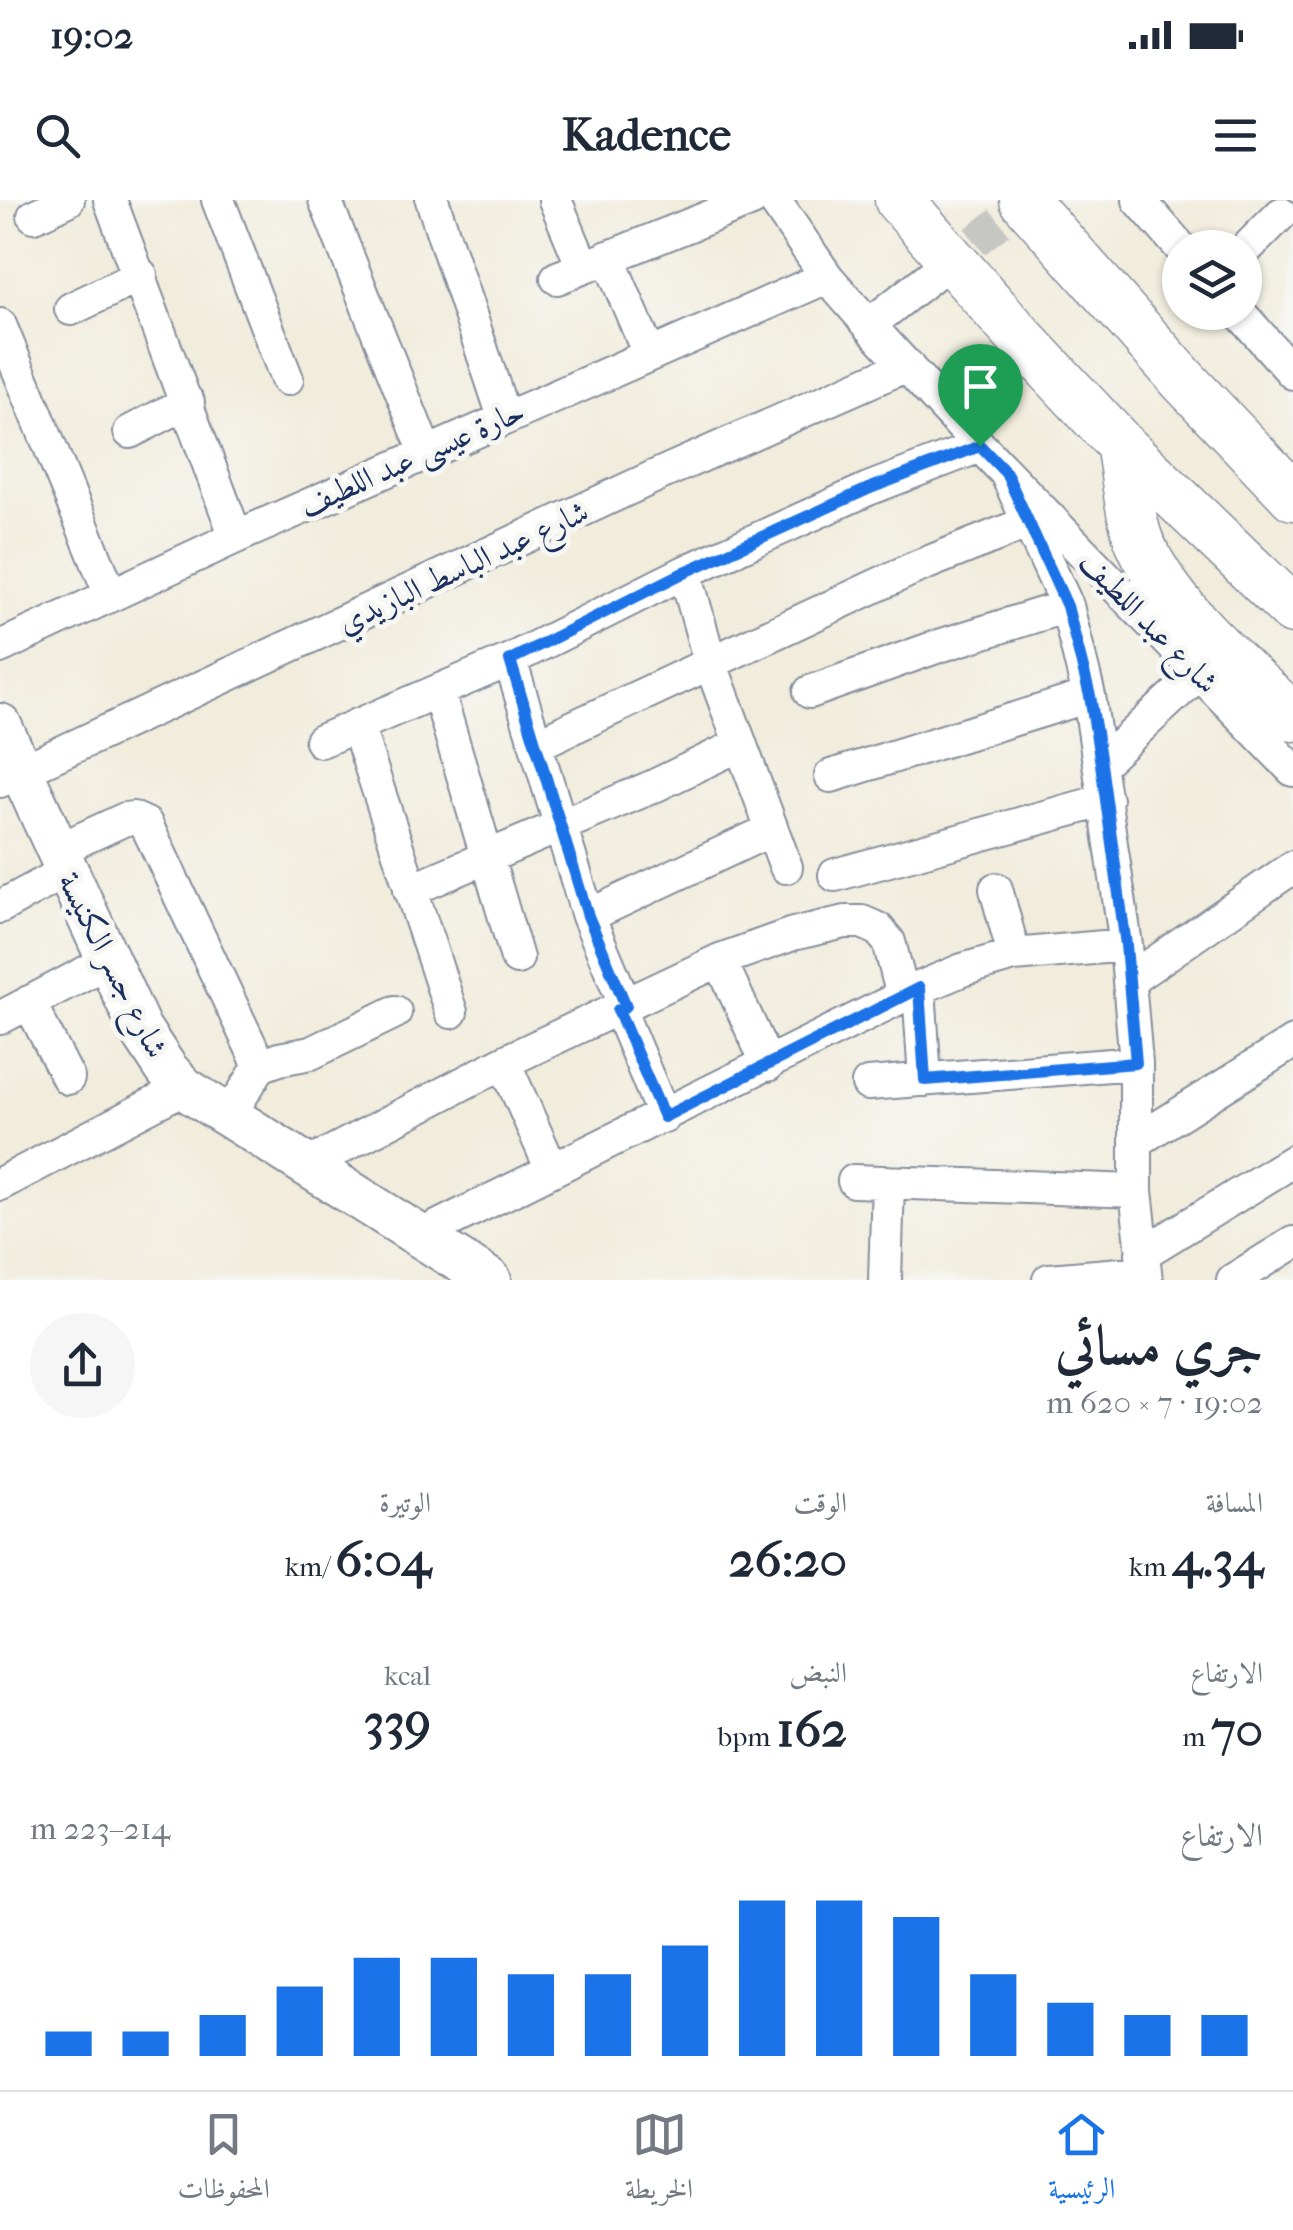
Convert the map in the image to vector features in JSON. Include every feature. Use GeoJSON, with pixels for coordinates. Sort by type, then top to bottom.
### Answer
{"type":"FeatureCollection","features":[{"type":"Feature","properties":{"kind":"highway"},"geometry":{"type":"LineString","coordinates":[[899,200],[1120,444],[1293,610]]}},
{"type":"Feature","properties":{"kind":"highway"},"geometry":{"type":"LineString","coordinates":[[1024,200],[1184,381],[1293,496]]}},
{"type":"Feature","properties":{"kind":"highway"},"geometry":{"type":"LineString","coordinates":[[1184,381],[1293,464]]}},
{"type":"Feature","properties":{"kind":"highway"},"geometry":{"type":"LineString","coordinates":[[1120,444],[1140,542],[1164,580],[1190,618],[1221,651],[1293,717]]}},
{"type":"Feature","properties":{"kind":"main road","name":"شارع جسر الكنيسة"},"geometry":{"type":"LineString","coordinates":[[0,725],[10,776],[60,862],[152,1050],[184,1088],[490,1280]]}},
{"type":"Feature","properties":{"kind":"street"},"geometry":{"type":"LineString","coordinates":[[34,216],[68,200]]}},
{"type":"Feature","properties":{"kind":"street"},"geometry":{"type":"LineString","coordinates":[[110,200],[236,536]]}},
{"type":"Feature","properties":{"kind":"street"},"geometry":{"type":"LineString","coordinates":[[218,200],[287,380]]}},
{"type":"Feature","properties":{"kind":"street"},"geometry":{"type":"LineString","coordinates":[[325,200],[426,453]]}},
{"type":"Feature","properties":{"kind":"street"},"geometry":{"type":"LineString","coordinates":[[432,200],[504,417]]}},
{"type":"Feature","properties":{"kind":"street"},"geometry":{"type":"LineString","coordinates":[[556,200],[583,267],[649,354]]}},
{"type":"Feature","properties":{"kind":"street"},"geometry":{"type":"LineString","coordinates":[[583,267],[752,200]]}},
{"type":"Feature","properties":{"kind":"street","name":"شارع عبد اللطيف"},"geometry":{"type":"LineString","coordinates":[[774,200],[828,277],[906,366],[1293,770]]}},
{"type":"Feature","properties":{"kind":"street"},"geometry":{"type":"LineString","coordinates":[[1142,201],[1166,230]]}},
{"type":"Feature","properties":{"kind":"street"},"geometry":{"type":"LineString","coordinates":[[1262,233],[1281,214]]}},
{"type":"Feature","properties":{"kind":"street"},"geometry":{"type":"LineString","coordinates":[[869,324],[935,273]]}},
{"type":"Feature","properties":{"kind":"street"},"geometry":{"type":"LineString","coordinates":[[71,309],[141,275]]}},
{"type":"Feature","properties":{"kind":"street","name":"حارة عيسى عبد اللطيف"},"geometry":{"type":"LineString","coordinates":[[0,647],[236,536],[828,277]]}},
{"type":"Feature","properties":{"kind":"street"},"geometry":{"type":"LineString","coordinates":[[0,325],[110,593]]}},
{"type":"Feature","properties":{"kind":"street"},"geometry":{"type":"LineString","coordinates":[[1255,330],[1293,372]]}},
{"type":"Feature","properties":{"kind":"street","name":"شارع عبد الباسط البازيدي"},"geometry":{"type":"LineString","coordinates":[[10,776],[660,474],[906,366]]}},
{"type":"Feature","properties":{"kind":"street"},"geometry":{"type":"LineString","coordinates":[[130,432],[188,402]]}},
{"type":"Feature","properties":{"kind":"street"},"geometry":{"type":"LineString","coordinates":[[321,741],[510,660],[685,572],[868,489],[980,446]]}},
{"type":"Feature","properties":{"kind":"street"},"geometry":{"type":"LineString","coordinates":[[1006,473],[1067,606],[1090,696],[1130,980],[1136,1063],[1136,1191],[1144,1269]]}},
{"type":"Feature","properties":{"kind":"street"},"geometry":{"type":"LineString","coordinates":[[537,744],[912,569],[1029,522]]}},
{"type":"Feature","properties":{"kind":"street"},"geometry":{"type":"LineString","coordinates":[[685,572],[710,662],[786,867]]}},
{"type":"Feature","properties":{"kind":"street"},"geometry":{"type":"LineString","coordinates":[[810,692],[936,646],[1067,606]]}},
{"type":"Feature","properties":{"kind":"street"},"geometry":{"type":"LineString","coordinates":[[510,660],[588,916],[664,1117]]}},
{"type":"Feature","properties":{"kind":"street"},"geometry":{"type":"LineString","coordinates":[[1101,764],[1198,674]]}},
{"type":"Feature","properties":{"kind":"street"},"geometry":{"type":"LineString","coordinates":[[438,691],[518,958]]}},
{"type":"Feature","properties":{"kind":"street"},"geometry":{"type":"LineString","coordinates":[[832,776],[1090,696]]}},
{"type":"Feature","properties":{"kind":"street"},"geometry":{"type":"LineString","coordinates":[[356,725],[450,1012]]}},
{"type":"Feature","properties":{"kind":"street"},"geometry":{"type":"LineString","coordinates":[[410,890],[739,745]]}},
{"type":"Feature","properties":{"kind":"street"},"geometry":{"type":"LineString","coordinates":[[835,875],[1106,800]]}},
{"type":"Feature","properties":{"kind":"street"},"geometry":{"type":"LineString","coordinates":[[0,906],[125,819],[134,818],[146,824],[260,1066]]}},
{"type":"Feature","properties":{"kind":"street"},"geometry":{"type":"LineString","coordinates":[[588,916],[772,830]]}},
{"type":"Feature","properties":{"kind":"street"},"geometry":{"type":"LineString","coordinates":[[1130,980],[1293,867]]}},
{"type":"Feature","properties":{"kind":"street"},"geometry":{"type":"LineString","coordinates":[[996,888],[1014,955]]}},
{"type":"Feature","properties":{"kind":"street"},"geometry":{"type":"LineString","coordinates":[[307,1165],[504,1062],[720,960],[792,934],[845,922],[862,922],[878,929],[889,942],[911,992],[925,1080]]}},
{"type":"Feature","properties":{"kind":"street"},"geometry":{"type":"LineString","coordinates":[[421,1235],[962,970],[1014,955],[1126,945]]}},
{"type":"Feature","properties":{"kind":"street"},"geometry":{"type":"LineString","coordinates":[[720,960],[768,1065]]}},
{"type":"Feature","properties":{"kind":"street"},"geometry":{"type":"LineString","coordinates":[[68,1078],[15,1010],[108,961]]}},
{"type":"Feature","properties":{"kind":"street"},"geometry":{"type":"LineString","coordinates":[[228,1117],[260,1066],[310,1053],[395,1012]]}},
{"type":"Feature","properties":{"kind":"street"},"geometry":{"type":"LineString","coordinates":[[1136,1140],[1293,1042]]}},
{"type":"Feature","properties":{"kind":"street"},"geometry":{"type":"LineString","coordinates":[[504,1062],[552,1170]]}},
{"type":"Feature","properties":{"kind":"street"},"geometry":{"type":"LineString","coordinates":[[868,1084],[1136,1063]]}},
{"type":"Feature","properties":{"kind":"street"},"geometry":{"type":"LineString","coordinates":[[0,1184],[184,1088]]}},
{"type":"Feature","properties":{"kind":"street"},"geometry":{"type":"LineString","coordinates":[[1049,1280],[1144,1269],[1293,1161]]}},
{"type":"Feature","properties":{"kind":"street"},"geometry":{"type":"LineString","coordinates":[[854,1181],[1136,1191]]}},
{"type":"Feature","properties":{"kind":"street"},"geometry":{"type":"LineString","coordinates":[[884,1280],[888,1182]]}},
{"type":"Feature","properties":{"kind":"street"},"geometry":{"type":"LineString","coordinates":[[1233,1280],[1293,1243]]}},
{"type":"Feature","properties":{"kind":"tunnel"},"geometry":{"type":"LineString","coordinates":[[937,271],[1028,200]]}},
{"type":"Feature","properties":{"kind":"route"},"geometry":{"type":"LineString","coordinates":[[980,446],[1006,473],[1067,606],[1090,696],[1126,945],[1136,1063],[925,1080],[919,988],[664,1117],[618,1010],[626,1006],[588,916],[510,660],[685,572],[868,489],[980,446]]}}]}
